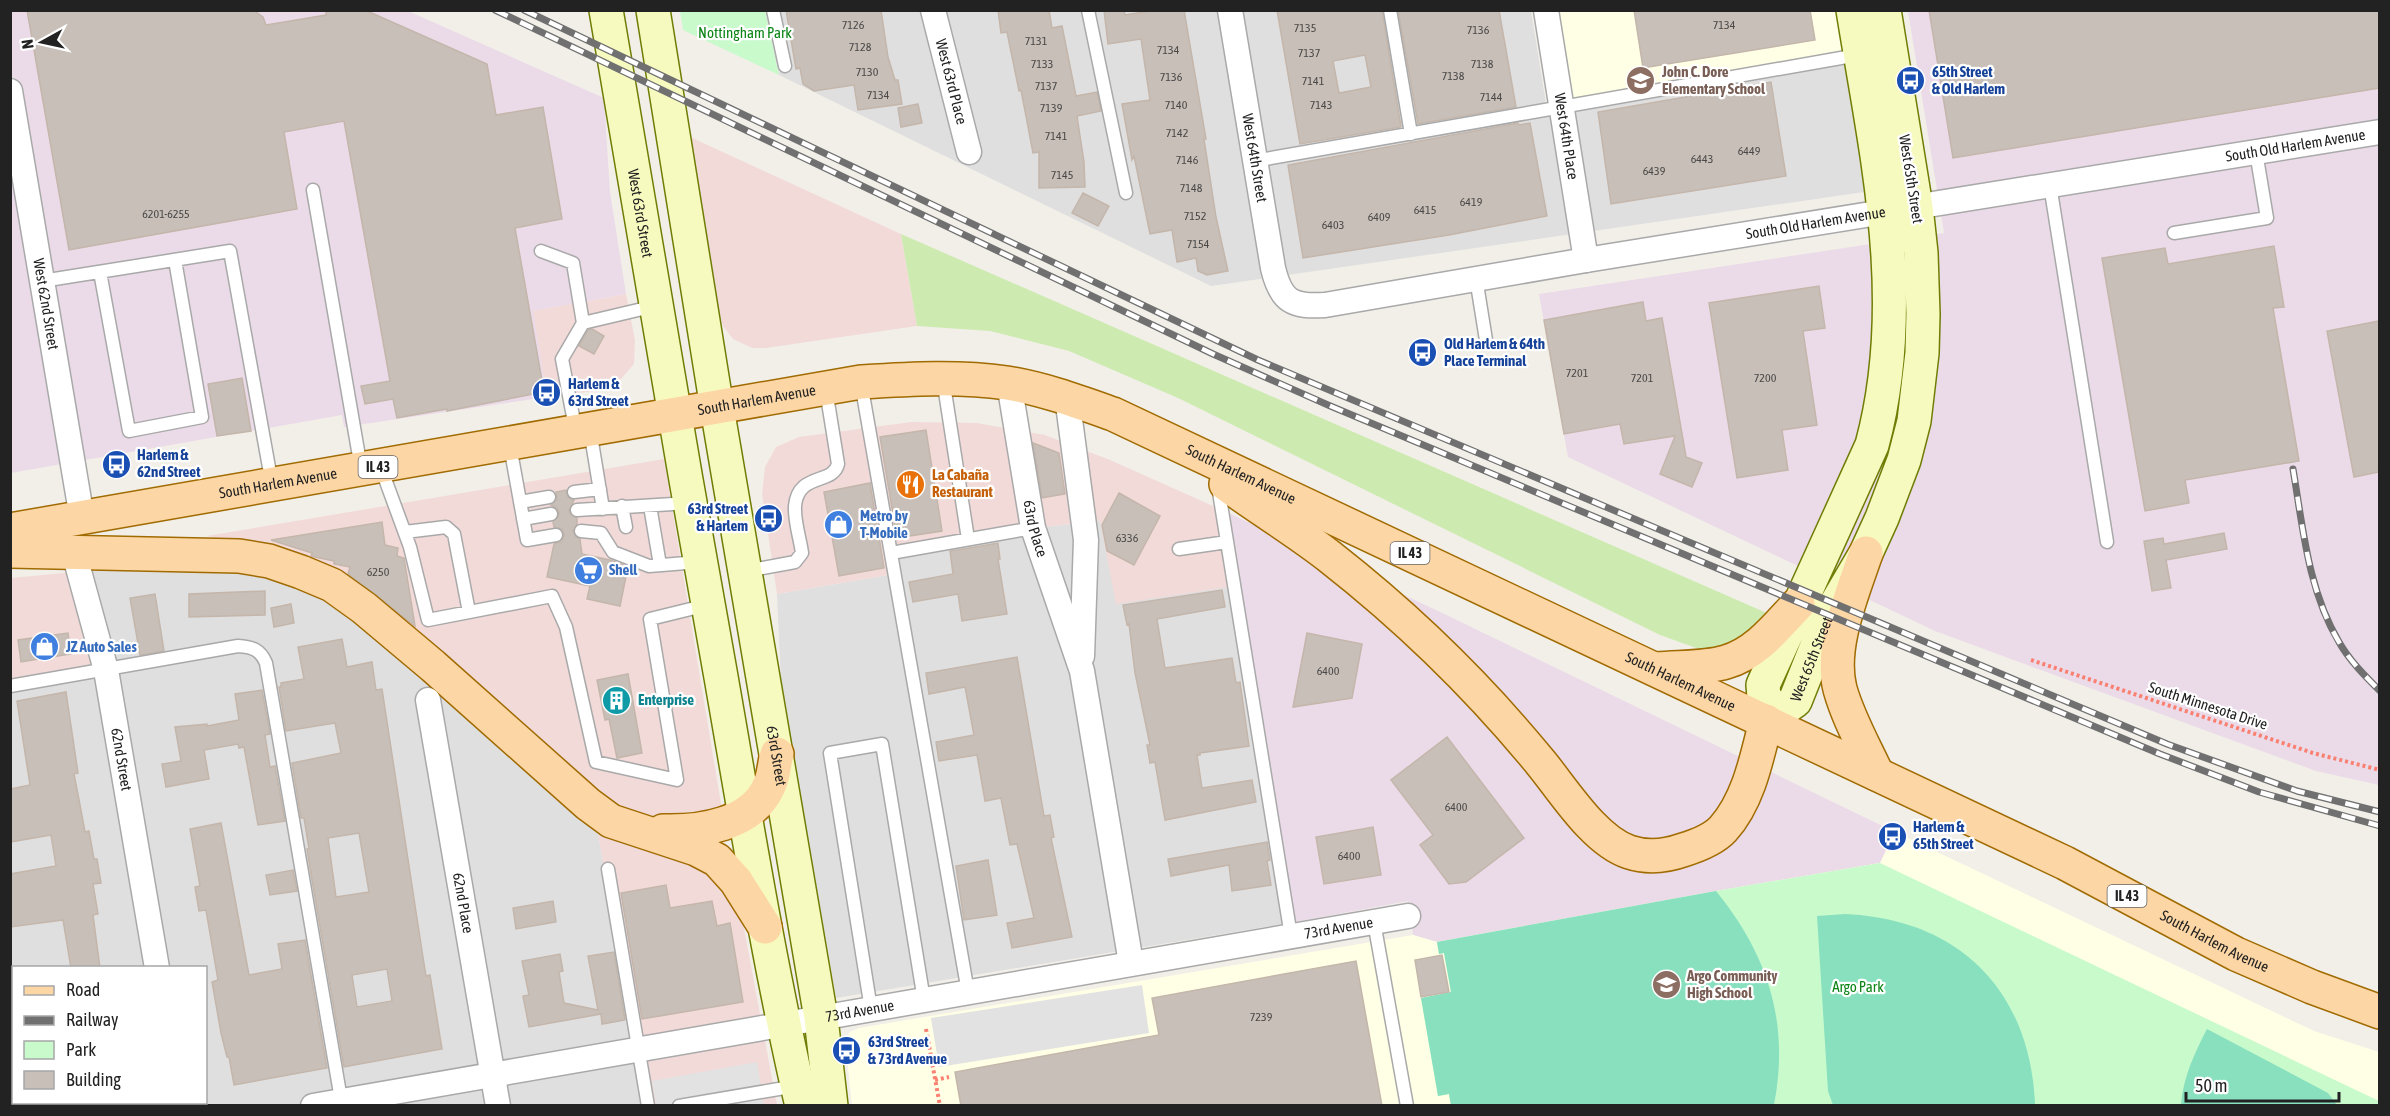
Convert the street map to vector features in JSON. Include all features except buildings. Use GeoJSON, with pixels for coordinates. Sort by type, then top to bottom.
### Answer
{"type":"FeatureCollection","features":[{"type":"Feature","properties":{"kind":"main road","name":"West 63rd Street"},"geometry":{"type":"LineString","coordinates":[[606,10],[674,416]]}},
{"type":"Feature","properties":{"kind":"main road"},"geometry":{"type":"LineString","coordinates":[[652,10],[717,408]]}},
{"type":"Feature","properties":{"kind":"main road","name":"West 65th Street"},"geometry":{"type":"LineString","coordinates":[[1853,10],[1860,55],[1901,209],[1921,253],[1922,352],[1914,421],[1904,460],[1882,518],[1866,553],[1829,616],[1795,701],[1766,721],[1763,685],[1798,604],[1856,483],[1872,445],[1881,411],[1888,365],[1890,311],[1901,209],[1884,10]]}},
{"type":"Feature","properties":{"kind":"main road","name":"South Harlem Avenue"},"geometry":{"type":"LineString","coordinates":[[10,530],[861,382],[943,378],[1009,383],[1067,397],[1113,414],[2066,863],[2236,954],[2312,987],[2379,1012]]}},
{"type":"Feature","properties":{"kind":"main road","name":"63rd Street"},"geometry":{"type":"LineString","coordinates":[[717,408],[821,1018],[831,1106]]}},
{"type":"Feature","properties":{"kind":"main road"},"geometry":{"type":"LineString","coordinates":[[674,416],[765,927],[800,1095]]}},
{"type":"Feature","properties":{"kind":"main road"},"geometry":{"type":"LineString","coordinates":[[1164,438],[1328,556],[1391,607],[1440,652],[1501,715],[1589,822],[1611,844],[1630,852],[1652,856],[1671,854],[1697,845],[1721,831],[1736,811],[1753,774],[1766,721]]}},
{"type":"Feature","properties":{"kind":"main road"},"geometry":{"type":"LineString","coordinates":[[10,551],[239,556],[269,561],[332,585],[364,608],[433,666],[588,804],[611,821],[696,849],[717,860],[736,881],[765,927]]}},
{"type":"Feature","properties":{"kind":"main road"},"geometry":{"type":"LineString","coordinates":[[1866,553],[1843,621],[1838,659],[1839,687],[1877,774]]}},
{"type":"Feature","properties":{"kind":"main road"},"geometry":{"type":"LineString","coordinates":[[1655,669],[1724,663],[1743,656],[1763,640],[1798,604]]}},
{"type":"Feature","properties":{"kind":"main road"},"geometry":{"type":"LineString","coordinates":[[638,831],[694,831],[721,825],[745,812],[770,786],[777,754]]}},
{"type":"Feature","properties":{"kind":"street","name":"West 63rd Place"},"geometry":{"type":"LineString","coordinates":[[933,10],[969,152]]}},
{"type":"Feature","properties":{"kind":"street","name":"West 64th Street"},"geometry":{"type":"LineString","coordinates":[[1230,10],[1276,281],[1290,301]]}},
{"type":"Feature","properties":{"kind":"street","name":"West 64th Place"},"geometry":{"type":"LineString","coordinates":[[1546,10],[1586,260]]}},
{"type":"Feature","properties":{"kind":"street","name":"West 62nd Street"},"geometry":{"type":"LineString","coordinates":[[10,90],[82,518]]}},
{"type":"Feature","properties":{"kind":"street","name":"South Old Harlem Avenue"},"geometry":{"type":"LineString","coordinates":[[1290,301],[1300,305],[1325,305],[1476,278],[2379,132]]}},
{"type":"Feature","properties":{"kind":"street","name":"63rd Place"},"geometry":{"type":"LineString","coordinates":[[1009,383],[1033,528],[1082,671],[1131,963]]}},
{"type":"Feature","properties":{"kind":"street","name":"63rd Place"},"geometry":{"type":"LineString","coordinates":[[1067,397],[1086,540],[1082,671]]}},
{"type":"Feature","properties":{"kind":"street","name":"62nd Street"},"geometry":{"type":"LineString","coordinates":[[74,553],[106,670],[157,966]]}},
{"type":"Feature","properties":{"kind":"street","name":"62nd Place"},"geometry":{"type":"LineString","coordinates":[[428,700],[498,1106]]}},
{"type":"Feature","properties":{"kind":"street","name":"73rd Avenue"},"geometry":{"type":"LineString","coordinates":[[313,1106],[341,1103],[1408,916]]}},
{"type":"Feature","properties":{"kind":"lane"},"geometry":{"type":"LineString","coordinates":[[772,10],[785,66]]}},
{"type":"Feature","properties":{"kind":"lane"},"geometry":{"type":"LineString","coordinates":[[1088,10],[1126,194]]}},
{"type":"Feature","properties":{"kind":"lane"},"geometry":{"type":"LineString","coordinates":[[1390,10],[1411,134]]}},
{"type":"Feature","properties":{"kind":"lane"},"geometry":{"type":"LineString","coordinates":[[1254,161],[1860,55]]}},
{"type":"Feature","properties":{"kind":"lane"},"geometry":{"type":"LineString","coordinates":[[2174,233],[2267,218],[2256,152]]}},
{"type":"Feature","properties":{"kind":"lane"},"geometry":{"type":"LineString","coordinates":[[2050,185],[2107,542]]}},
{"type":"Feature","properties":{"kind":"lane"},"geometry":{"type":"LineString","coordinates":[[313,190],[371,468],[405,532],[428,620],[552,596],[566,627],[596,762],[677,780],[650,619],[708,605]]}},
{"type":"Feature","properties":{"kind":"lane"},"geometry":{"type":"LineString","coordinates":[[42,281],[230,251],[272,485]]}},
{"type":"Feature","properties":{"kind":"lane"},"geometry":{"type":"LineString","coordinates":[[540,251],[573,263],[583,323],[561,358],[600,489],[603,508]]}},
{"type":"Feature","properties":{"kind":"lane"},"geometry":{"type":"LineString","coordinates":[[100,272],[129,431],[202,417],[175,260]]}},
{"type":"Feature","properties":{"kind":"lane"},"geometry":{"type":"LineString","coordinates":[[1476,278],[1486,340]]}},
{"type":"Feature","properties":{"kind":"lane"},"geometry":{"type":"LineString","coordinates":[[583,323],[656,306]]}},
{"type":"Feature","properties":{"kind":"lane"},"geometry":{"type":"LineString","coordinates":[[943,378],[968,539]]}},
{"type":"Feature","properties":{"kind":"lane"},"geometry":{"type":"LineString","coordinates":[[861,382],[968,992]]}},
{"type":"Feature","properties":{"kind":"lane"},"geometry":{"type":"LineString","coordinates":[[745,571],[795,562],[800,558],[802,553],[795,509],[796,498],[803,487],[815,478],[831,476],[838,464],[826,388]]}},
{"type":"Feature","properties":{"kind":"lane"},"geometry":{"type":"LineString","coordinates":[[510,444],[527,540],[556,535]]}},
{"type":"Feature","properties":{"kind":"lane"},"geometry":{"type":"LineString","coordinates":[[1217,478],[1291,936]]}},
{"type":"Feature","properties":{"kind":"lane"},"geometry":{"type":"LineString","coordinates":[[574,492],[600,489]]}},
{"type":"Feature","properties":{"kind":"lane"},"geometry":{"type":"LineString","coordinates":[[520,502],[549,497]]}},
{"type":"Feature","properties":{"kind":"lane"},"geometry":{"type":"LineString","coordinates":[[577,510],[690,503]]}},
{"type":"Feature","properties":{"kind":"lane"},"geometry":{"type":"LineString","coordinates":[[622,506],[626,527]]}},
{"type":"Feature","properties":{"kind":"lane"},"geometry":{"type":"LineString","coordinates":[[650,506],[660,565]]}},
{"type":"Feature","properties":{"kind":"lane"},"geometry":{"type":"LineString","coordinates":[[523,519],[551,514]]}},
{"type":"Feature","properties":{"kind":"lane"},"geometry":{"type":"LineString","coordinates":[[405,532],[446,526],[454,534],[468,612]]}},
{"type":"Feature","properties":{"kind":"lane"},"geometry":{"type":"LineString","coordinates":[[891,553],[1033,528]]}},
{"type":"Feature","properties":{"kind":"lane"},"geometry":{"type":"LineString","coordinates":[[581,531],[601,533],[613,552],[649,566],[700,562]]}},
{"type":"Feature","properties":{"kind":"lane"},"geometry":{"type":"LineString","coordinates":[[1179,549],[1227,542]]}},
{"type":"Feature","properties":{"kind":"lane"},"geometry":{"type":"LineString","coordinates":[[630,547],[632,561]]}},
{"type":"Feature","properties":{"kind":"lane"},"geometry":{"type":"LineString","coordinates":[[10,687],[238,646],[257,649],[263,655],[341,1103]]}},
{"type":"Feature","properties":{"kind":"lane"},"geometry":{"type":"LineString","coordinates":[[871,1009],[830,753],[882,744],[924,1000]]}},
{"type":"Feature","properties":{"kind":"lane"},"geometry":{"type":"LineString","coordinates":[[608,869],[648,1106]]}},
{"type":"Feature","properties":{"kind":"lane"},"geometry":{"type":"LineString","coordinates":[[1374,922],[1407,1106]]}},
{"type":"Feature","properties":{"kind":"lane"},"geometry":{"type":"LineString","coordinates":[[679,1106],[800,1095]]}},
{"type":"Feature","properties":{"kind":"path","name":"South Minnesota Drive"},"geometry":{"type":"LineString","coordinates":[[2031,660],[2313,753],[2379,770]]}},
{"type":"Feature","properties":{"kind":"path"},"geometry":{"type":"LineString","coordinates":[[926,1029],[940,1106]]}},
{"type":"Feature","properties":{"kind":"path"},"geometry":{"type":"LineString","coordinates":[[935,1080],[950,1077]]}},
{"type":"Feature","properties":{"kind":"shaded area"},"geometry":{"type":"Polygon","coordinates":[[[11,11],[408,11],[604,98],[610,192],[626,294],[533,311],[547,397],[344,427],[342,415],[11,473],[11,11]]]}},
{"type":"Feature","properties":{"kind":"shaded area"},"geometry":{"type":"Polygon","coordinates":[[[765,11],[1531,11],[1547,110],[1849,57],[1871,191],[1211,286],[779,75],[765,11]]]}},
{"type":"Feature","properties":{"kind":"shaded area","name":"John C. Dore Elementary School"},"geometry":{"type":"Polygon","coordinates":[[[1558,11],[1842,11],[1849,57],[1574,106],[1558,11]]]}},
{"type":"Feature","properties":{"kind":"shaded area"},"geometry":{"type":"Polygon","coordinates":[[[1908,11],[2379,11],[2379,785],[2316,771],[1935,631],[1568,457],[1539,294],[1944,233],[1908,11]]]}},
{"type":"Feature","properties":{"kind":"shaded area"},"geometry":{"type":"Polygon","coordinates":[[[688,136],[901,234],[917,326],[766,348],[752,348],[733,339],[723,326],[713,293],[688,136]]]}},
{"type":"Feature","properties":{"kind":"shaded area"},"geometry":{"type":"Polygon","coordinates":[[[626,294],[635,340],[634,364],[621,379],[594,391],[547,397],[532,311],[626,294]]]}},
{"type":"Feature","properties":{"kind":"shaded area"},"geometry":{"type":"Polygon","coordinates":[[[911,422],[977,423],[1045,435],[1110,460],[1222,510],[1235,586],[1116,604],[1100,521],[1033,528],[891,553],[894,574],[777,594],[762,494],[765,467],[776,447],[799,437],[911,422]]]}},
{"type":"Feature","properties":{"kind":"shaded area"},"geometry":{"type":"Polygon","coordinates":[[[664,459],[723,816],[653,819],[618,805],[494,702],[289,556],[207,536],[664,459]]]}},
{"type":"Feature","properties":{"kind":"shaded area"},"geometry":{"type":"Polygon","coordinates":[[[1222,510],[1434,609],[1895,832],[1880,863],[1437,942],[1413,935],[1408,901],[1289,923],[1222,510]]]}},
{"type":"Feature","properties":{"kind":"shaded area"},"geometry":{"type":"Polygon","coordinates":[[[1101,521],[1235,586],[1289,923],[836,998],[781,683],[777,594],[894,574],[891,553],[1033,528],[1101,521]]]}},
{"type":"Feature","properties":{"kind":"shaded area"},"geometry":{"type":"Polygon","coordinates":[[[226,568],[266,572],[323,592],[597,827],[645,1105],[11,1106],[11,680],[102,663],[85,571],[226,568]]]}},
{"type":"Feature","properties":{"kind":"shaded area"},"geometry":{"type":"Polygon","coordinates":[[[85,571],[102,663],[11,680],[11,578],[85,571]]]}},
{"type":"Feature","properties":{"kind":"shaded area"},"geometry":{"type":"Polygon","coordinates":[[[597,827],[702,860],[738,896],[777,1105],[645,1105],[597,827]]]}},
{"type":"Feature","properties":{"kind":"shaded area","name":"Argo Park"},"geometry":{"type":"Polygon","coordinates":[[[1895,832],[2314,1031],[2379,1052],[2380,1105],[852,1106],[845,1040],[850,1032],[859,1028],[1413,935],[1437,942],[1880,863],[1895,832]]]}},
{"type":"Feature","properties":{"kind":"shaded area"},"geometry":{"type":"Polygon","coordinates":[[[1142,985],[1149,1033],[939,1067],[931,1018],[1142,985]]]}},
{"type":"Feature","properties":{"kind":"shaded area"},"geometry":{"type":"Polygon","coordinates":[[[757,1062],[764,1105],[656,1105],[652,1081],[757,1062]]]}},
{"type":"Feature","properties":{"kind":"green space","name":"Nottingham Park"},"geometry":{"type":"Polygon","coordinates":[[[680,11],[765,11],[779,75],[683,30],[680,11]]]}},
{"type":"Feature","properties":{"kind":"green space"},"geometry":{"type":"Polygon","coordinates":[[[901,234],[1769,614],[1729,649],[1699,649],[1660,635],[1178,398],[1069,351],[990,331],[917,326],[901,234]]]}},
{"type":"Feature","properties":{"kind":"green space","name":"Argo Park"},"geometry":{"type":"Polygon","coordinates":[[[1880,863],[2379,1101],[2379,1105],[1451,1105],[1449,1094],[1438,1096],[1421,998],[1451,992],[1444,953],[1439,954],[1437,942],[1880,863]]]}},
{"type":"Feature","properties":{"kind":"green space"},"geometry":{"type":"Polygon","coordinates":[[[1716,891],[1749,940],[1770,991],[1779,1046],[1774,1105],[1451,1106],[1449,1094],[1438,1096],[1421,998],[1451,992],[1444,953],[1439,954],[1437,942],[1716,891]]]}},
{"type":"Feature","properties":{"kind":"green space"},"geometry":{"type":"Polygon","coordinates":[[[1845,914],[1886,919],[1922,930],[1954,946],[1981,968],[2003,995],[2019,1027],[2030,1063],[2035,1104],[1833,1105],[1828,1091],[1817,916],[1845,914]]]}},
{"type":"Feature","properties":{"kind":"green space"},"geometry":{"type":"Polygon","coordinates":[[[2207,1029],[2328,1093],[2337,1105],[2181,1105],[2190,1066],[2207,1029]]]}},
{"type":"Feature","properties":{"kind":"railway"},"geometry":{"type":"LineString","coordinates":[[495,10],[1213,354],[1328,405],[2160,754],[2259,792],[2380,826]]}},
{"type":"Feature","properties":{"kind":"railway"},"geometry":{"type":"LineString","coordinates":[[524,10],[1258,360],[2167,744],[2297,791],[2380,812]]}},
{"type":"Feature","properties":{"kind":"railway"},"geometry":{"type":"LineString","coordinates":[[2293,469],[2308,558],[2320,601],[2343,649],[2380,691]]}},
{"type":"Feature","properties":{"kind":"place","name":"John C. Dore Elementary School"},"geometry":{"type":"Point","coordinates":[1641,81]}},
{"type":"Feature","properties":{"kind":"place","name":"65th Street & Old Harlem"},"geometry":{"type":"Point","coordinates":[1911,81]}},
{"type":"Feature","properties":{"kind":"place","name":"Old Harlem & 64th Place Terminal"},"geometry":{"type":"Point","coordinates":[1423,353]}},
{"type":"Feature","properties":{"kind":"place","name":"Harlem & 63rd Street"},"geometry":{"type":"Point","coordinates":[547,393]}},
{"type":"Feature","properties":{"kind":"place","name":"Harlem & 62nd Street"},"geometry":{"type":"Point","coordinates":[116,464]}},
{"type":"Feature","properties":{"kind":"place","name":"La Cabaña Restaurant"},"geometry":{"type":"Point","coordinates":[911,484]}},
{"type":"Feature","properties":{"kind":"place","name":"63rd Street & Harlem"},"geometry":{"type":"Point","coordinates":[769,518]}},
{"type":"Feature","properties":{"kind":"place","name":"Metro by T-Mobile"},"geometry":{"type":"Point","coordinates":[839,525]}},
{"type":"Feature","properties":{"kind":"place","name":"Shell"},"geometry":{"type":"Point","coordinates":[588,570]}},
{"type":"Feature","properties":{"kind":"place","name":"JZ Auto Sales"},"geometry":{"type":"Point","coordinates":[45,647]}},
{"type":"Feature","properties":{"kind":"place","name":"Enterprise"},"geometry":{"type":"Point","coordinates":[617,700]}},
{"type":"Feature","properties":{"kind":"place","name":"Harlem & 65th Street"},"geometry":{"type":"Point","coordinates":[1892,836]}},
{"type":"Feature","properties":{"kind":"place","name":"Argo Community High School"},"geometry":{"type":"Point","coordinates":[1666,985]}},
{"type":"Feature","properties":{"kind":"place","name":"63rd Street & 73rd Avenue"},"geometry":{"type":"Point","coordinates":[847,1051]}}]}
